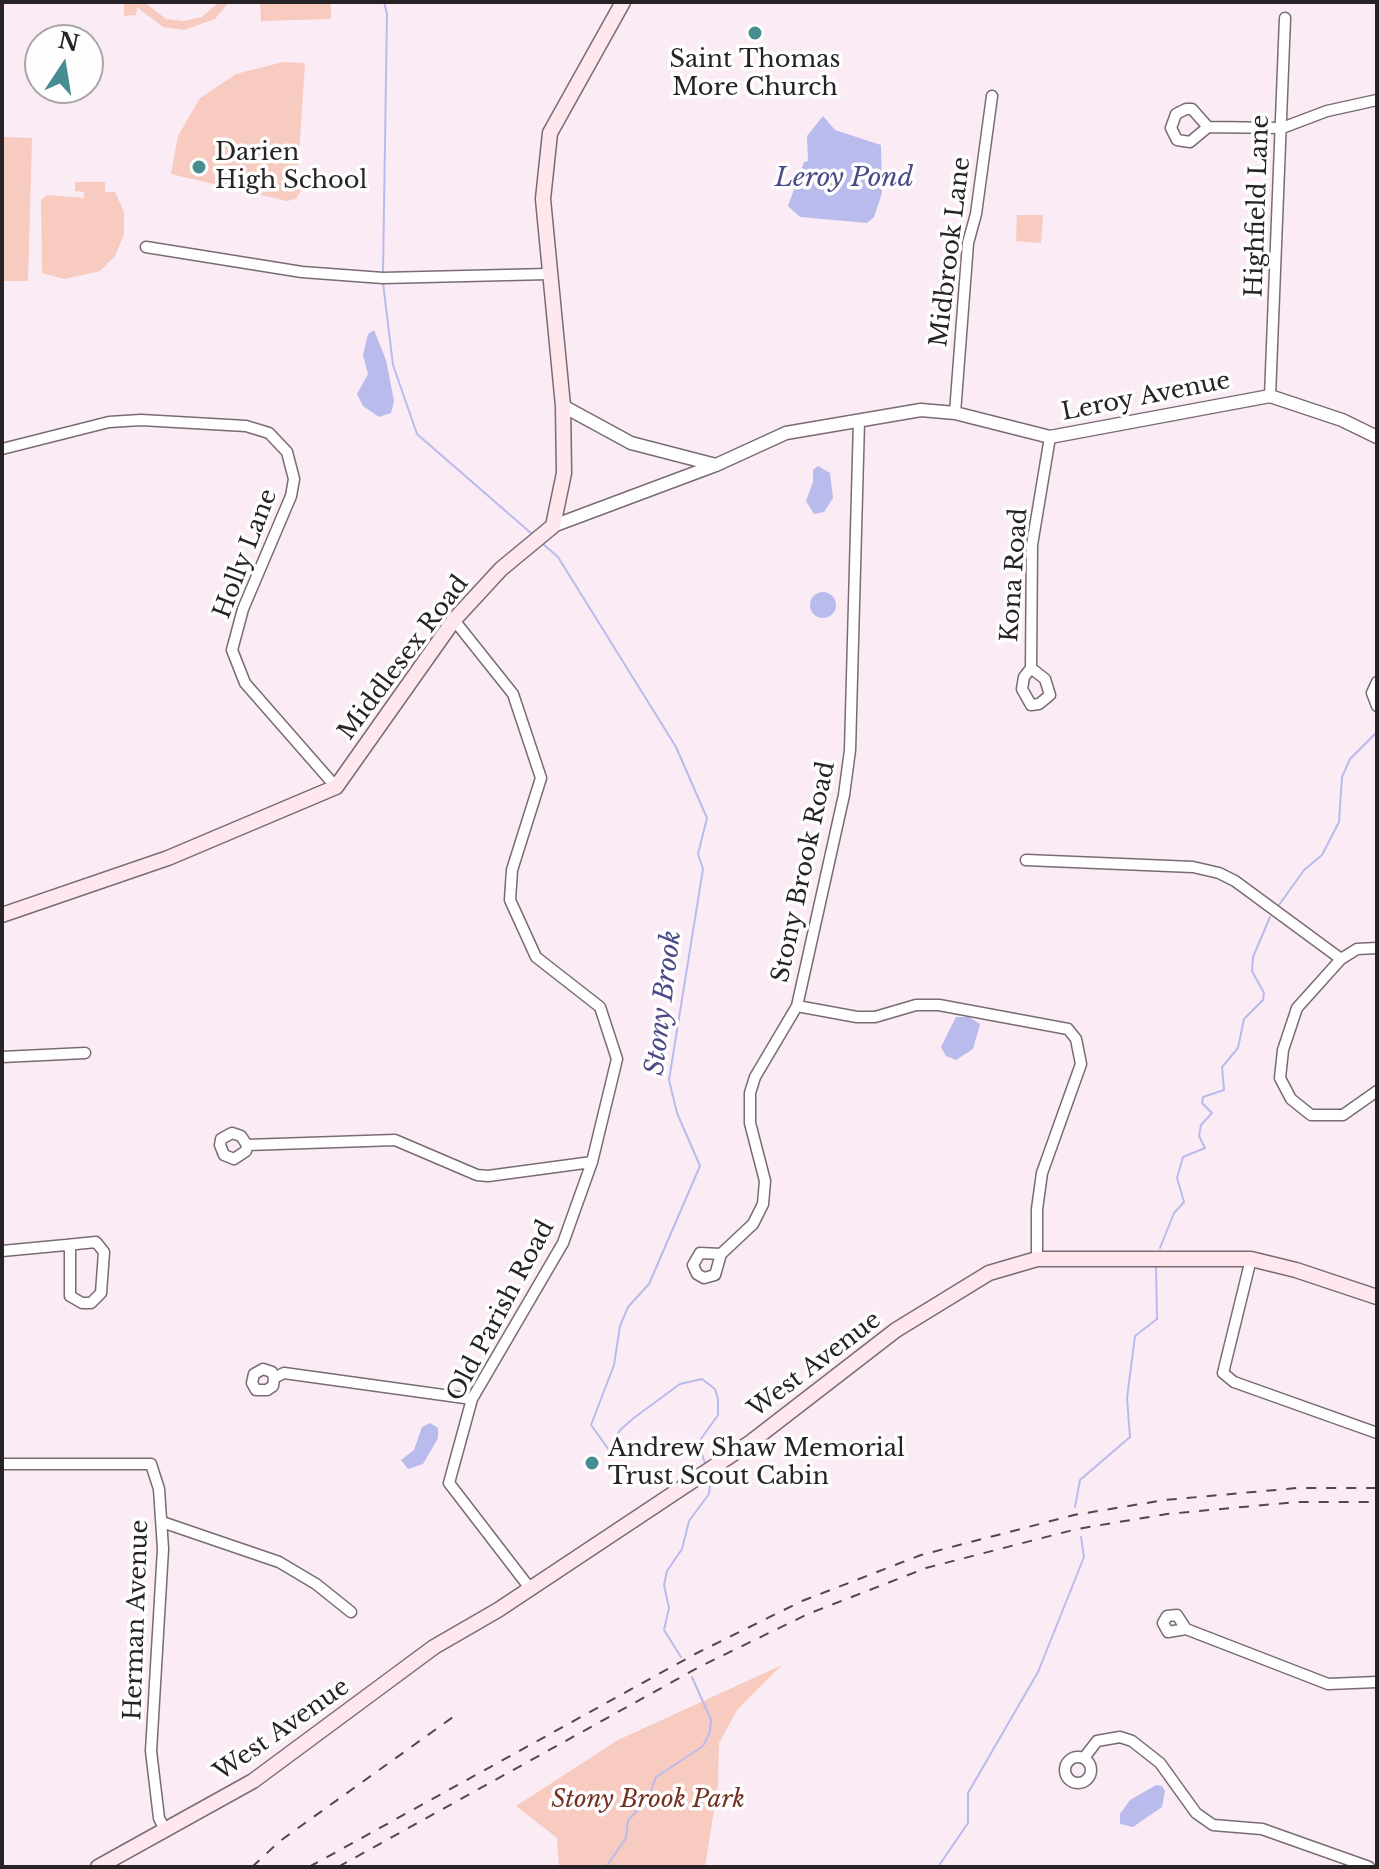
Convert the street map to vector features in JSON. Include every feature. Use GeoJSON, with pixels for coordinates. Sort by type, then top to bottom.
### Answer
{"type":"FeatureCollection","features":[{"type":"Feature","properties":{"kind":"main road"},"geometry":{"type":"LineString","coordinates":[[553,526],[564,473],[563,406],[543,199],[550,133],[623,2]]}},
{"type":"Feature","properties":{"kind":"main road","name":"Middlesex Road"},"geometry":{"type":"LineString","coordinates":[[336,787],[454,620],[501,569],[553,526]]}},
{"type":"Feature","properties":{"kind":"main road"},"geometry":{"type":"LineString","coordinates":[[2,915],[168,858],[336,787]]}},
{"type":"Feature","properties":{"kind":"main road","name":"West Avenue"},"geometry":{"type":"LineString","coordinates":[[98,1867],[253,1781],[434,1647],[498,1610],[751,1442],[896,1330],[989,1273],[1037,1259],[1251,1259],[1296,1270],[1377,1297]]}},
{"type":"Feature","properties":{"kind":"street","name":"Highfield Lane"},"geometry":{"type":"LineString","coordinates":[[1270,396],[1285,18]]}},
{"type":"Feature","properties":{"kind":"street","name":"Midbrook Lane"},"geometry":{"type":"LineString","coordinates":[[955,413],[968,243],[974,227],[992,96]]}},
{"type":"Feature","properties":{"kind":"street"},"geometry":{"type":"LineString","coordinates":[[1208,127],[1282,128],[1327,111],[1377,100]]}},
{"type":"Feature","properties":{"kind":"street"},"geometry":{"type":"LineString","coordinates":[[146,247],[302,272],[383,278],[548,274]]}},
{"type":"Feature","properties":{"kind":"street","name":"Leroy Avenue"},"geometry":{"type":"LineString","coordinates":[[553,526],[716,465],[786,433],[921,410],[955,413],[1050,437],[1270,396],[1342,420],[1377,437]]}},
{"type":"Feature","properties":{"kind":"street"},"geometry":{"type":"LineString","coordinates":[[563,406],[631,443],[716,465]]}},
{"type":"Feature","properties":{"kind":"street","name":"Holly Lane"},"geometry":{"type":"LineString","coordinates":[[2,449],[109,422],[141,420],[246,426],[269,433],[287,452],[294,479],[291,496],[243,609],[232,650],[245,683],[336,787]]}},
{"type":"Feature","properties":{"kind":"street","name":"Stony Brook Road"},"geometry":{"type":"LineString","coordinates":[[859,421],[850,750],[836,834],[797,1006],[857,1017],[875,1017],[916,1005],[939,1005],[1068,1029],[1076,1039],[1081,1064],[1042,1173],[1037,1209],[1037,1259]]}},
{"type":"Feature","properties":{"kind":"street","name":"Kona Road"},"geometry":{"type":"LineString","coordinates":[[1031,668],[1032,545],[1050,437]]}},
{"type":"Feature","properties":{"kind":"street","name":"Old Parish Road"},"geometry":{"type":"LineString","coordinates":[[454,620],[513,694],[541,778],[512,870],[510,900],[536,957],[600,1007],[617,1059],[592,1162],[563,1243],[472,1399],[449,1483],[529,1587]]}},
{"type":"Feature","properties":{"kind":"street"},"geometry":{"type":"LineString","coordinates":[[1377,682],[1372,693],[1377,706]]}},
{"type":"Feature","properties":{"kind":"street"},"geometry":{"type":"LineString","coordinates":[[1026,860],[1193,867],[1219,873],[1235,881],[1341,959]]}},
{"type":"Feature","properties":{"kind":"street"},"geometry":{"type":"LineString","coordinates":[[1377,948],[1357,949],[1341,959],[1297,1008],[1283,1050],[1280,1078],[1291,1099],[1311,1115],[1343,1115],[1377,1091]]}},
{"type":"Feature","properties":{"kind":"street"},"geometry":{"type":"LineString","coordinates":[[721,1254],[753,1224],[766,1192],[750,1123],[750,1093],[755,1077],[797,1006]]}},
{"type":"Feature","properties":{"kind":"street"},"geometry":{"type":"LineString","coordinates":[[2,1057],[85,1053]]}},
{"type":"Feature","properties":{"kind":"street"},"geometry":{"type":"LineString","coordinates":[[247,1145],[395,1140],[477,1175],[488,1176],[592,1162]]}},
{"type":"Feature","properties":{"kind":"street"},"geometry":{"type":"LineString","coordinates":[[2,1251],[96,1242],[104,1252],[101,1293],[91,1303],[82,1303],[70,1296],[70,1249],[66,1245]]}},
{"type":"Feature","properties":{"kind":"street"},"geometry":{"type":"LineString","coordinates":[[1251,1259],[1223,1365],[1229,1380],[1377,1433]]}},
{"type":"Feature","properties":{"kind":"street"},"geometry":{"type":"LineString","coordinates":[[274,1378],[284,1373],[472,1399]]}},
{"type":"Feature","properties":{"kind":"street","name":"Herman Avenue"},"geometry":{"type":"LineString","coordinates":[[2,1464],[151,1464],[159,1489],[162,1522],[161,1602],[151,1751],[159,1818],[165,1830]]}},
{"type":"Feature","properties":{"kind":"street"},"geometry":{"type":"LineString","coordinates":[[162,1522],[279,1562],[316,1584],[351,1612]]}},
{"type":"Feature","properties":{"kind":"street"},"geometry":{"type":"LineString","coordinates":[[1186,1629],[1328,1684],[1377,1682]]}},
{"type":"Feature","properties":{"kind":"street"},"geometry":{"type":"LineString","coordinates":[[1084,1758],[1097,1741],[1120,1737],[1132,1741],[1160,1763],[1196,1813],[1213,1825],[1262,1829],[1369,1867]]}},
{"type":"Feature","properties":{"kind":"green space"},"geometry":{"type":"Polygon","coordinates":[[[124,2],[144,2],[166,19],[184,21],[202,17],[219,2],[229,2],[215,19],[184,30],[163,27],[137,7],[136,15],[124,16],[124,2]]]}},
{"type":"Feature","properties":{"kind":"green space"},"geometry":{"type":"Polygon","coordinates":[[[260,2],[331,2],[331,19],[261,21],[260,2]]]}},
{"type":"Feature","properties":{"kind":"green space"},"geometry":{"type":"Polygon","coordinates":[[[283,62],[305,63],[298,170],[302,189],[296,199],[287,201],[171,174],[178,136],[200,98],[236,74],[283,62]]]}},
{"type":"Feature","properties":{"kind":"green space"},"geometry":{"type":"Polygon","coordinates":[[[2,137],[32,138],[28,281],[2,281],[2,137]]]}},
{"type":"Feature","properties":{"kind":"green space"},"geometry":{"type":"Polygon","coordinates":[[[75,182],[105,182],[105,192],[115,192],[124,212],[124,234],[115,256],[100,271],[64,279],[42,273],[41,200],[47,195],[84,198],[84,192],[75,191],[75,182]]]}},
{"type":"Feature","properties":{"kind":"green space"},"geometry":{"type":"Polygon","coordinates":[[[1017,215],[1043,215],[1041,243],[1016,241],[1017,215]]]}},
{"type":"Feature","properties":{"kind":"green space","name":"Stony Brook Park"},"geometry":{"type":"Polygon","coordinates":[[[782,1665],[737,1710],[719,1743],[718,1785],[705,1867],[559,1867],[557,1838],[516,1806],[618,1740],[782,1665]]]}},
{"type":"Feature","properties":{"kind":"water","name":"Leroy Pond"},"geometry":{"type":"Polygon","coordinates":[[[823,116],[835,130],[881,145],[882,193],[874,217],[867,223],[800,217],[788,206],[804,162],[808,161],[807,136],[823,116]]]}},
{"type":"Feature","properties":{"kind":"water"},"geometry":{"type":"Polygon","coordinates":[[[374,330],[386,360],[394,401],[391,413],[379,417],[363,406],[357,394],[368,374],[363,355],[368,334],[374,330]]]}},
{"type":"Feature","properties":{"kind":"water"},"geometry":{"type":"Polygon","coordinates":[[[818,466],[830,473],[833,498],[824,512],[814,514],[806,501],[813,482],[813,470],[818,466]]]}},
{"type":"Feature","properties":{"kind":"water"},"geometry":{"type":"Polygon","coordinates":[[[823,592],[832,596],[836,605],[832,614],[823,618],[814,614],[810,605],[814,596],[823,592]]]}},
{"type":"Feature","properties":{"kind":"water"},"geometry":{"type":"Polygon","coordinates":[[[956,1017],[969,1017],[980,1024],[973,1049],[956,1060],[946,1056],[941,1047],[956,1017]]]}},
{"type":"Feature","properties":{"kind":"water"},"geometry":{"type":"Polygon","coordinates":[[[430,1423],[438,1428],[438,1438],[423,1464],[408,1469],[401,1460],[414,1450],[422,1427],[430,1423]]]}},
{"type":"Feature","properties":{"kind":"water"},"geometry":{"type":"Polygon","coordinates":[[[1156,1785],[1162,1786],[1165,1791],[1162,1807],[1133,1827],[1120,1824],[1120,1814],[1130,1800],[1156,1785]]]}},
{"type":"Feature","properties":{"kind":"waterway","name":"Stony Brook"},"geometry":{"type":"LineString","coordinates":[[383,272],[387,14],[384,2]]}},
{"type":"Feature","properties":{"kind":"waterway","name":"Stony Brook"},"geometry":{"type":"LineString","coordinates":[[383,283],[393,365],[417,434],[532,534]]}},
{"type":"Feature","properties":{"kind":"waterway","name":"Stony Brook"},"geometry":{"type":"LineString","coordinates":[[543,544],[558,557],[676,747],[707,818],[698,854],[703,869],[669,1080],[677,1113],[700,1166],[649,1284],[628,1307],[620,1326],[614,1365],[591,1425],[609,1450],[620,1430],[635,1417],[680,1384],[702,1379],[715,1389],[718,1399],[718,1415],[698,1443],[705,1463]]}},
{"type":"Feature","properties":{"kind":"waterway"},"geometry":{"type":"LineString","coordinates":[[1279,905],[1304,870],[1322,855],[1339,822],[1342,777],[1350,759],[1377,732]]}},
{"type":"Feature","properties":{"kind":"waterway"},"geometry":{"type":"LineString","coordinates":[[1160,1248],[1174,1213],[1184,1202],[1177,1178],[1183,1157],[1205,1148],[1199,1136],[1201,1125],[1212,1113],[1202,1103],[1203,1097],[1224,1090],[1222,1067],[1238,1048],[1244,1019],[1263,1000],[1264,993],[1252,971],[1253,957],[1270,917]]}},
{"type":"Feature","properties":{"kind":"waterway"},"geometry":{"type":"LineString","coordinates":[[1075,1507],[1080,1480],[1130,1437],[1127,1398],[1135,1336],[1157,1319],[1156,1267]]}},
{"type":"Feature","properties":{"kind":"waterway","name":"Stony Brook"},"geometry":{"type":"LineString","coordinates":[[681,1657],[664,1630],[669,1608],[664,1585],[667,1571],[682,1549],[689,1521],[709,1494],[711,1477]]}},
{"type":"Feature","properties":{"kind":"waterway"},"geometry":{"type":"LineString","coordinates":[[938,1867],[968,1823],[968,1793],[1038,1672],[1084,1557],[1081,1537]]}},
{"type":"Feature","properties":{"kind":"waterway","name":"Stony Brook"},"geometry":{"type":"LineString","coordinates":[[606,1867],[626,1838],[628,1820],[646,1803],[656,1777],[703,1746],[710,1732],[711,1720],[692,1677]]}},
{"type":"Feature","properties":{"kind":"railway"},"geometry":{"type":"LineString","coordinates":[[309,1867],[695,1654],[802,1601],[921,1555],[1074,1515],[1165,1500],[1297,1488],[1377,1488]]}},
{"type":"Feature","properties":{"kind":"railway"},"geometry":{"type":"LineString","coordinates":[[338,1867],[701,1666],[808,1614],[926,1568],[1077,1529],[1167,1514],[1297,1502],[1377,1502]]}},
{"type":"Feature","properties":{"kind":"railway"},"geometry":{"type":"LineString","coordinates":[[252,1867],[280,1841],[460,1712]]}},
{"type":"Feature","properties":{"kind":"place","name":"Saint Thomas More Church"},"geometry":{"type":"Point","coordinates":[755,33]}},
{"type":"Feature","properties":{"kind":"place","name":"Darien High School"},"geometry":{"type":"Point","coordinates":[199,167]}},
{"type":"Feature","properties":{"kind":"place","name":"Andrew Shaw Memorial Trust Scout Cabin"},"geometry":{"type":"Point","coordinates":[592,1463]}}]}
